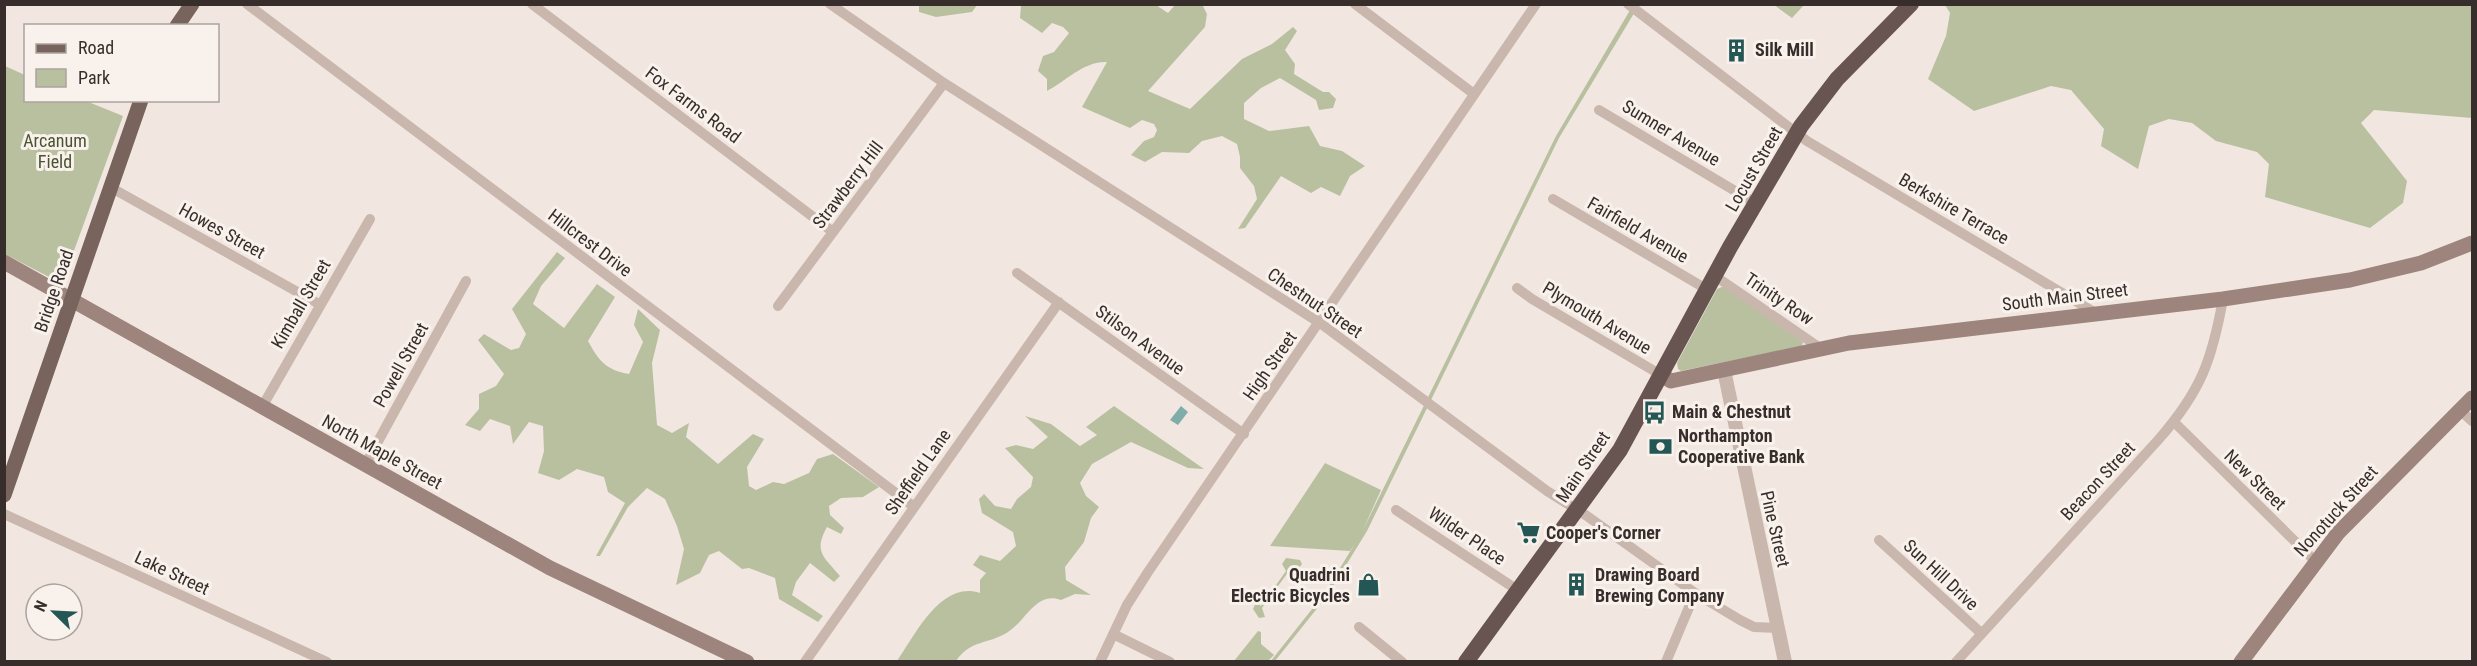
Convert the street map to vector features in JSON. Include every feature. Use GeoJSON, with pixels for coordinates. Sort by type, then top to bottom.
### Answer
{"type":"FeatureCollection","features":[{"type":"Feature","properties":{"kind":"highway","name":"Locust Street"},"geometry":{"type":"LineString","coordinates":[[1661,375],[1797,134],[1837,79],[1911,4]]}},
{"type":"Feature","properties":{"kind":"highway","name":"Main Street"},"geometry":{"type":"LineString","coordinates":[[1466,662],[1620,450],[1661,375]]}},
{"type":"Feature","properties":{"kind":"main road"},"geometry":{"type":"LineString","coordinates":[[178,24],[192,4]]}},
{"type":"Feature","properties":{"kind":"main road","name":"Bridge Road"},"geometry":{"type":"LineString","coordinates":[[4,495],[140,102]]}},
{"type":"Feature","properties":{"kind":"main road","name":"South Main Street"},"geometry":{"type":"LineString","coordinates":[[1661,375],[1671,381],[1874,340],[2094,312],[2223,299],[2386,273],[2472,243]]}},
{"type":"Feature","properties":{"kind":"main road","name":"North Maple Street"},"geometry":{"type":"LineString","coordinates":[[4,262],[569,577],[747,662]]}},
{"type":"Feature","properties":{"kind":"main road","name":"Nonotuck Street"},"geometry":{"type":"LineString","coordinates":[[2241,662],[2315,561],[2371,499],[2472,398]]}},
{"type":"Feature","properties":{"kind":"street","name":"Hillcrest Drive"},"geometry":{"type":"LineString","coordinates":[[247,4],[913,506]]}},
{"type":"Feature","properties":{"kind":"street","name":"Fox Farms Road"},"geometry":{"type":"LineString","coordinates":[[532,4],[833,232]]}},
{"type":"Feature","properties":{"kind":"street","name":"Chestnut Street"},"geometry":{"type":"LineString","coordinates":[[830,4],[944,83],[1320,323],[1548,492],[1578,510],[1695,593],[1749,625],[1778,628]]}},
{"type":"Feature","properties":{"kind":"street","name":"High Street"},"geometry":{"type":"LineString","coordinates":[[1100,662],[1142,581],[1536,4]]}},
{"type":"Feature","properties":{"kind":"street","name":"Berkshire Terrace"},"geometry":{"type":"LineString","coordinates":[[1628,4],[1797,134],[2094,312]]}},
{"type":"Feature","properties":{"kind":"street"},"geometry":{"type":"LineString","coordinates":[[1355,5],[1474,94]]}},
{"type":"Feature","properties":{"kind":"street","name":"Strawberry Hill"},"geometry":{"type":"LineString","coordinates":[[778,306],[944,83]]}},
{"type":"Feature","properties":{"kind":"street","name":"Sumner Avenue"},"geometry":{"type":"LineString","coordinates":[[1599,110],[1756,204]]}},
{"type":"Feature","properties":{"kind":"street","name":"Howes Street"},"geometry":{"type":"LineString","coordinates":[[110,187],[319,304]]}},
{"type":"Feature","properties":{"kind":"street","name":"Fairfield Avenue"},"geometry":{"type":"LineString","coordinates":[[1552,199],[1712,283]]}},
{"type":"Feature","properties":{"kind":"street","name":"Kimball Street"},"geometry":{"type":"LineString","coordinates":[[262,407],[319,304],[370,219]]}},
{"type":"Feature","properties":{"kind":"street","name":"Stilson Avenue"},"geometry":{"type":"LineString","coordinates":[[1017,273],[1244,434]]}},
{"type":"Feature","properties":{"kind":"street","name":"Powell Street"},"geometry":{"type":"LineString","coordinates":[[365,465],[466,281]]}},
{"type":"Feature","properties":{"kind":"street","name":"Trinity Row"},"geometry":{"type":"LineString","coordinates":[[1712,283],[1823,350]]}},
{"type":"Feature","properties":{"kind":"street","name":"Plymouth Avenue"},"geometry":{"type":"LineString","coordinates":[[1517,288],[1661,375]]}},
{"type":"Feature","properties":{"kind":"street","name":"Beacon Street"},"geometry":{"type":"LineString","coordinates":[[1956,662],[2174,422],[2194,393],[2213,352],[2223,299]]}},
{"type":"Feature","properties":{"kind":"street","name":"Sheffield Lane"},"geometry":{"type":"LineString","coordinates":[[805,662],[1059,302]]}},
{"type":"Feature","properties":{"kind":"street","name":"Pine Street"},"geometry":{"type":"LineString","coordinates":[[1724,370],[1785,662]]}},
{"type":"Feature","properties":{"kind":"street"},"geometry":{"type":"LineString","coordinates":[[2460,410],[2472,421]]}},
{"type":"Feature","properties":{"kind":"street","name":"New Street"},"geometry":{"type":"LineString","coordinates":[[2174,422],[2315,561]]}},
{"type":"Feature","properties":{"kind":"street","name":"Wilder Place"},"geometry":{"type":"LineString","coordinates":[[1396,510],[1519,591]]}},
{"type":"Feature","properties":{"kind":"street","name":"Lake Street"},"geometry":{"type":"LineString","coordinates":[[4,514],[327,662]]}},
{"type":"Feature","properties":{"kind":"street","name":"Sun Hill Drive"},"geometry":{"type":"LineString","coordinates":[[1879,540],[1981,633]]}},
{"type":"Feature","properties":{"kind":"street"},"geometry":{"type":"LineString","coordinates":[[1666,662],[1695,593]]}},
{"type":"Feature","properties":{"kind":"street"},"geometry":{"type":"LineString","coordinates":[[1359,627],[1402,662]]}},
{"type":"Feature","properties":{"kind":"street"},"geometry":{"type":"LineString","coordinates":[[1113,634],[1170,662]]}},
{"type":"Feature","properties":{"kind":"green space"},"geometry":{"type":"Polygon","coordinates":[[[919,4],[977,5],[972,12],[936,17],[919,12],[919,4]]]}},
{"type":"Feature","properties":{"kind":"green space"},"geometry":{"type":"Polygon","coordinates":[[[1202,4],[1207,14],[1205,27],[1148,91],[1190,109],[1242,59],[1272,44],[1293,27],[1297,31],[1285,50],[1295,64],[1294,74],[1323,92],[1329,92],[1336,99],[1333,108],[1319,110],[1316,100],[1280,78],[1261,88],[1244,103],[1244,119],[1269,131],[1309,126],[1320,146],[1342,151],[1365,166],[1350,176],[1340,196],[1321,187],[1311,193],[1281,176],[1245,228],[1238,229],[1257,199],[1254,186],[1240,168],[1237,144],[1222,136],[1202,141],[1189,153],[1162,152],[1145,162],[1131,155],[1144,141],[1154,137],[1157,130],[1154,124],[1142,120],[1130,128],[1082,107],[1107,62],[1083,68],[1047,91],[1047,79],[1038,71],[1043,56],[1054,52],[1069,33],[1063,27],[1052,23],[1042,33],[1020,18],[1021,5],[1156,5],[1168,13],[1175,5],[1202,4]]]}},
{"type":"Feature","properties":{"kind":"green space"},"geometry":{"type":"Polygon","coordinates":[[[1633,5],[1639,5],[1559,138],[1367,531],[1327,596],[1275,661],[1270,662],[1324,594],[1356,542],[1350,551],[1270,546],[1325,463],[1381,490],[1362,532],[1556,136],[1633,5]]]}},
{"type":"Feature","properties":{"kind":"green space"},"geometry":{"type":"Polygon","coordinates":[[[1774,5],[1804,5],[1792,18],[1774,5]]]}},
{"type":"Feature","properties":{"kind":"green space"},"geometry":{"type":"Polygon","coordinates":[[[1945,5],[2472,5],[2472,118],[2374,110],[2361,123],[2407,181],[2403,203],[2370,228],[2265,197],[2269,164],[2257,152],[2216,141],[2192,123],[2169,119],[2149,126],[2138,169],[2101,146],[2104,129],[2071,90],[2051,86],[1974,111],[1928,79],[1946,36],[1950,13],[1945,5]]]}},
{"type":"Feature","properties":{"kind":"green space","name":"Arcanum Field"},"geometry":{"type":"Polygon","coordinates":[[[5,66],[24,75],[24,102],[88,102],[123,116],[67,270],[58,277],[49,277],[5,254],[5,66]]]}},
{"type":"Feature","properties":{"kind":"green space"},"geometry":{"type":"Polygon","coordinates":[[[557,252],[565,258],[541,286],[533,304],[564,328],[597,284],[615,297],[588,341],[604,364],[614,370],[629,374],[643,342],[634,325],[638,309],[660,330],[652,363],[657,425],[672,433],[689,423],[686,437],[718,464],[753,434],[764,439],[747,467],[749,486],[756,490],[773,482],[784,484],[809,473],[817,459],[833,454],[879,487],[863,497],[841,498],[829,506],[830,515],[844,528],[841,534],[827,527],[821,548],[825,559],[840,576],[834,582],[810,563],[796,582],[792,595],[823,616],[818,622],[779,599],[775,578],[749,568],[742,569],[719,551],[709,555],[700,573],[676,585],[684,549],[665,499],[647,488],[628,507],[600,556],[596,556],[625,503],[608,492],[604,477],[577,469],[559,480],[538,473],[544,451],[543,426],[529,422],[513,444],[510,426],[490,419],[480,431],[465,425],[479,409],[479,394],[496,386],[504,374],[478,340],[484,334],[511,350],[519,348],[526,334],[512,309],[557,252]]]}},
{"type":"Feature","properties":{"kind":"green space"},"geometry":{"type":"Polygon","coordinates":[[[1724,286],[1803,342],[1802,346],[1681,371],[1678,369],[1677,363],[1717,289],[1724,286]]]}},
{"type":"Feature","properties":{"kind":"green space"},"geometry":{"type":"Polygon","coordinates":[[[1114,406],[1204,469],[1188,468],[1131,442],[1092,464],[1080,483],[1086,496],[1099,507],[1091,518],[1084,542],[1065,567],[1066,580],[1091,595],[1075,594],[1061,600],[1052,598],[1038,603],[1008,632],[968,649],[956,661],[897,661],[921,625],[941,602],[953,594],[966,591],[980,593],[980,580],[986,573],[973,565],[980,555],[1000,561],[1016,546],[1013,532],[982,513],[979,499],[984,494],[995,506],[1011,509],[1017,499],[1031,487],[1033,477],[1005,448],[1016,445],[1033,449],[1048,437],[1025,416],[1051,424],[1080,446],[1097,435],[1086,427],[1114,406]]]}},
{"type":"Feature","properties":{"kind":"green space"},"geometry":{"type":"Polygon","coordinates":[[[1286,558],[1300,560],[1302,564],[1296,572],[1292,567],[1262,608],[1265,617],[1259,618],[1253,609],[1256,602],[1261,606],[1286,571],[1282,564],[1286,558]]]}},
{"type":"Feature","properties":{"kind":"green space"},"geometry":{"type":"Polygon","coordinates":[[[1258,631],[1261,632],[1261,644],[1274,655],[1268,661],[1234,661],[1258,631]]]}},
{"type":"Feature","properties":{"kind":"water"},"geometry":{"type":"Polygon","coordinates":[[[1181,406],[1188,412],[1178,425],[1170,420],[1181,406]]]}},
{"type":"Feature","properties":{"kind":"place","name":"Silk Mill"},"geometry":{"type":"Point","coordinates":[1737,50]}},
{"type":"Feature","properties":{"kind":"place","name":"Main & Chestnut"},"geometry":{"type":"Point","coordinates":[1654,412]}},
{"type":"Feature","properties":{"kind":"place","name":"Northampton Cooperative Bank"},"geometry":{"type":"Point","coordinates":[1660,446]}},
{"type":"Feature","properties":{"kind":"place","name":"Cooper's Corner"},"geometry":{"type":"Point","coordinates":[1528,533]}},
{"type":"Feature","properties":{"kind":"place","name":"Quadrini Electric Bicycles"},"geometry":{"type":"Point","coordinates":[1368,585]}},
{"type":"Feature","properties":{"kind":"place","name":"Drawing Board Brewing Company"},"geometry":{"type":"Point","coordinates":[1577,585]}}]}
